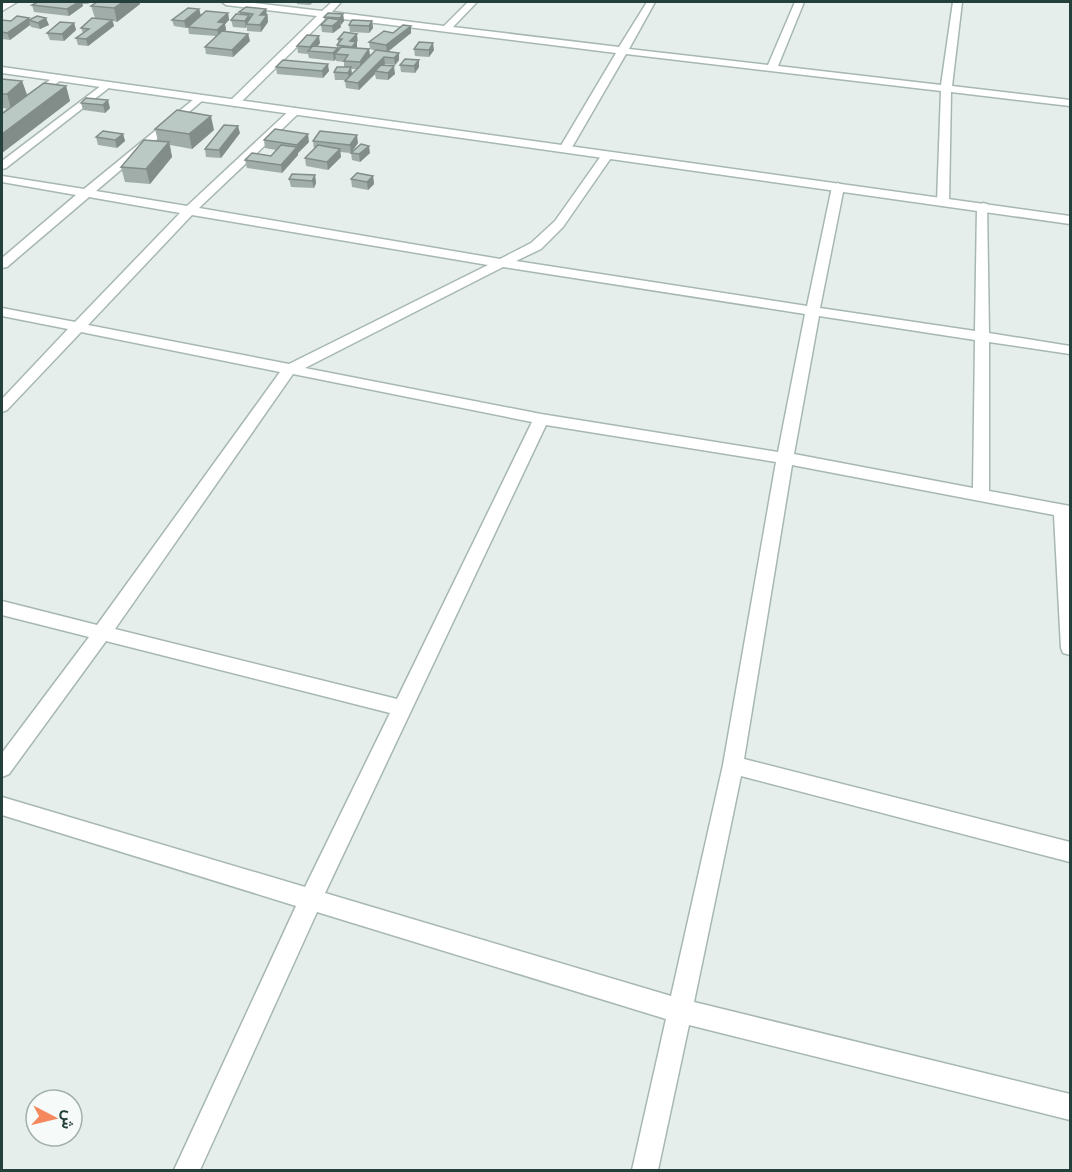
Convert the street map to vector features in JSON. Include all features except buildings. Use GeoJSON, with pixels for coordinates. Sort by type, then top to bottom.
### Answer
{"type":"FeatureCollection","features":[{"type":"Feature","properties":{"kind":"street"},"geometry":{"type":"LineString","coordinates":[[2,8],[12,2]]}},
{"type":"Feature","properties":{"kind":"street"},"geometry":{"type":"LineString","coordinates":[[226,2],[1071,103]]}},
{"type":"Feature","properties":{"kind":"street"},"geometry":{"type":"LineString","coordinates":[[234,103],[337,2]]}},
{"type":"Feature","properties":{"kind":"street"},"geometry":{"type":"LineString","coordinates":[[446,29],[473,2]]}},
{"type":"Feature","properties":{"kind":"street"},"geometry":{"type":"LineString","coordinates":[[565,149],[651,2]]}},
{"type":"Feature","properties":{"kind":"street"},"geometry":{"type":"LineString","coordinates":[[772,68],[800,2]]}},
{"type":"Feature","properties":{"kind":"street"},"geometry":{"type":"LineString","coordinates":[[943,202],[946,87],[958,2]]}},
{"type":"Feature","properties":{"kind":"street"},"geometry":{"type":"LineString","coordinates":[[2,70],[1071,220]]}},
{"type":"Feature","properties":{"kind":"street"},"geometry":{"type":"LineString","coordinates":[[2,119],[57,78]]}},
{"type":"Feature","properties":{"kind":"street"},"geometry":{"type":"LineString","coordinates":[[2,166],[106,85]]}},
{"type":"Feature","properties":{"kind":"street"},"geometry":{"type":"LineString","coordinates":[[2,264],[199,98]]}},
{"type":"Feature","properties":{"kind":"street"},"geometry":{"type":"LineString","coordinates":[[2,407],[189,211],[295,111]]}},
{"type":"Feature","properties":{"kind":"street"},"geometry":{"type":"LineString","coordinates":[[2,768],[290,370],[536,246],[550,236],[607,155]]}},
{"type":"Feature","properties":{"kind":"street"},"geometry":{"type":"LineString","coordinates":[[2,179],[500,263],[1071,350]]}},
{"type":"Feature","properties":{"kind":"street"},"geometry":{"type":"LineString","coordinates":[[645,1170],[733,765],[785,458],[838,187]]}},
{"type":"Feature","properties":{"kind":"street"},"geometry":{"type":"LineString","coordinates":[[981,495],[983,207]]}},
{"type":"Feature","properties":{"kind":"street"},"geometry":{"type":"LineString","coordinates":[[2,312],[541,418],[785,458],[1066,511],[1071,648]]}},
{"type":"Feature","properties":{"kind":"street"},"geometry":{"type":"LineString","coordinates":[[187,1170],[311,899],[541,418]]}},
{"type":"Feature","properties":{"kind":"street"},"geometry":{"type":"LineString","coordinates":[[2,608],[402,708]]}},
{"type":"Feature","properties":{"kind":"street"},"geometry":{"type":"LineString","coordinates":[[733,765],[1071,852]]}},
{"type":"Feature","properties":{"kind":"street"},"geometry":{"type":"LineString","coordinates":[[2,806],[679,1011],[1071,1107]]}}]}
